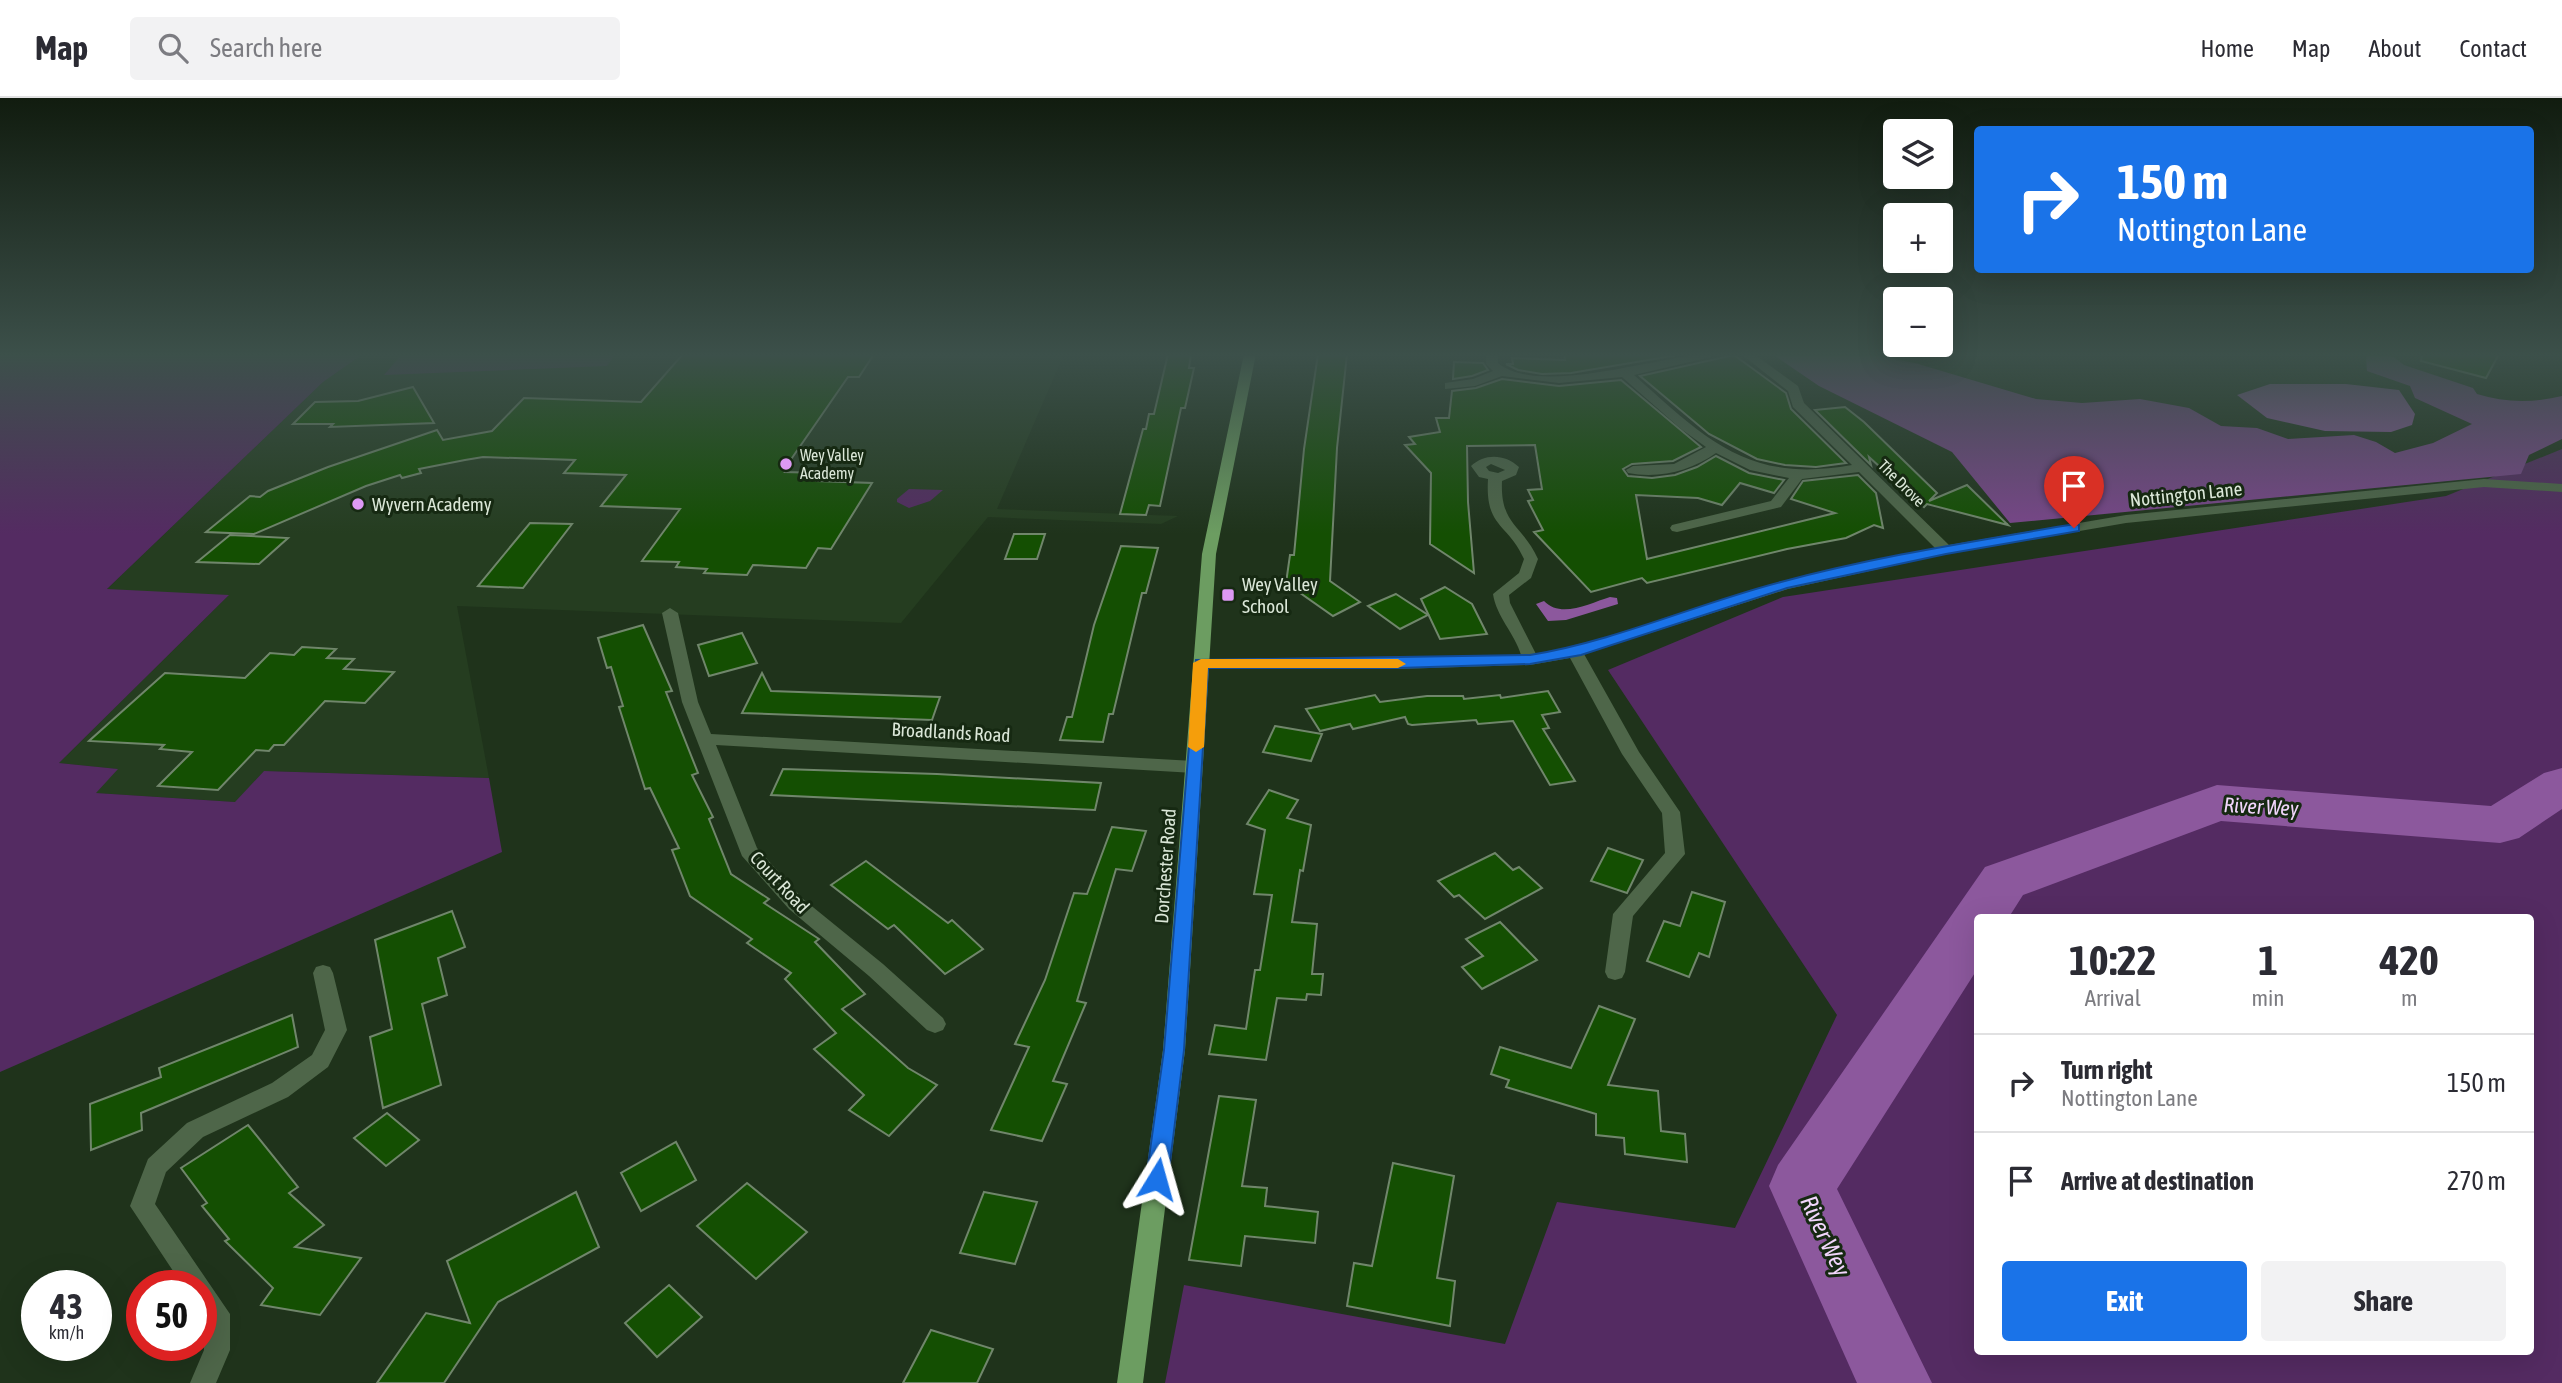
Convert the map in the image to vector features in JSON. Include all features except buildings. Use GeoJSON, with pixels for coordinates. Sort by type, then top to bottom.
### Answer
{"type":"FeatureCollection","features":[{"type":"Feature","properties":{"kind":"main road","name":"Dorchester Road"},"geometry":{"type":"LineString","coordinates":[[1130,1383],[1174,1050],[1210,546],[1238,414]]}},
{"type":"Feature","properties":{"kind":"street"},"geometry":{"type":"LineString","coordinates":[[1670,414],[1696,437],[1714,448],[1748,464],[1774,472],[1828,473],[1861,467]]}},
{"type":"Feature","properties":{"kind":"street","name":"The Drove"},"geometry":{"type":"LineString","coordinates":[[1808,414],[1946,550]]}},
{"type":"Feature","properties":{"kind":"street"},"geometry":{"type":"LineString","coordinates":[[1633,470],[1669,471],[1695,463],[1714,448]]}},
{"type":"Feature","properties":{"kind":"street"},"geometry":{"type":"LineString","coordinates":[[1676,528],[1776,504],[1793,484],[1797,474]]}},
{"type":"Feature","properties":{"kind":"street"},"geometry":{"type":"LineString","coordinates":[[1495,477],[1493,506],[1506,527],[1524,544],[1531,559],[1525,575],[1501,594],[1502,603],[1526,645],[1530,660]]}},
{"type":"Feature","properties":{"kind":"street","name":"Nottington Lane"},"geometry":{"type":"LineString","coordinates":[[1201,663],[1398,664],[1530,660],[1575,652],[1784,585],[1946,550],[2126,519],[2484,483],[2562,488]]}},
{"type":"Feature","properties":{"kind":"street","name":"Court Road"},"geometry":{"type":"LineString","coordinates":[[670,614],[690,702],[749,851],[796,904],[876,970],[935,1024]]}},
{"type":"Feature","properties":{"kind":"street"},"geometry":{"type":"LineString","coordinates":[[1575,652],[1631,754],[1671,812],[1675,854],[1623,914],[1615,972]]}},
{"type":"Feature","properties":{"kind":"street","name":"Broadlands Road"},"geometry":{"type":"LineString","coordinates":[[706,739],[1194,767]]}},
{"type":"Feature","properties":{"kind":"street"},"geometry":{"type":"LineString","coordinates":[[187,1270],[142,1206],[156,1166],[195,1130],[281,1090],[320,1061],[336,1030],[323,973]]}},
{"type":"Feature","properties":{"kind":"street"},"geometry":{"type":"LineString","coordinates":[[203,1383],[212,1361]]}},
{"type":"Feature","properties":{"kind":"shaded area"},"geometry":{"type":"Polygon","coordinates":[[[0,414],[290,414],[107,589],[229,595],[59,763],[118,769],[96,793],[235,802],[264,771],[489,778],[502,852],[0,1072],[0,414]]]}},
{"type":"Feature","properties":{"kind":"shaded area"},"geometry":{"type":"Polygon","coordinates":[[[290,414],[1038,414],[997,509],[1178,516],[1161,524],[988,517],[901,623],[457,606],[489,778],[264,771],[236,802],[95,793],[117,769],[59,763],[228,596],[106,590],[290,414]]]}},
{"type":"Feature","properties":{"kind":"shaded area"},"geometry":{"type":"Polygon","coordinates":[[[1875,414],[2200,414],[2221,426],[2257,428],[2288,439],[2354,435],[2376,442],[2395,453],[2433,443],[2472,424],[2450,414],[2562,414],[2562,439],[2529,455],[2521,474],[2010,523],[1952,452],[1875,414]]]}},
{"type":"Feature","properties":{"kind":"shaded area"},"geometry":{"type":"Polygon","coordinates":[[[2262,414],[2415,414],[2412,425],[2391,432],[2325,431],[2267,418],[2262,414]]]}},
{"type":"Feature","properties":{"kind":"shaded area"},"geometry":{"type":"Polygon","coordinates":[[[2562,449],[2562,1383],[1165,1383],[1184,1285],[1505,1344],[1557,1202],[1735,1228],[1837,1015],[1608,670],[1783,597],[2446,496],[2562,449]]]}},
{"type":"Feature","properties":{"kind":"shaded area"},"geometry":{"type":"Polygon","coordinates":[[[909,489],[943,490],[930,501],[909,508],[897,502],[897,499],[909,489]]]}},
{"type":"Feature","properties":{"kind":"shaded area"},"geometry":{"type":"Polygon","coordinates":[[[1610,597],[1617,598],[1618,604],[1566,620],[1548,621],[1536,604],[1544,601],[1559,609],[1567,609],[1610,597]]]}},
{"type":"Feature","properties":{"kind":"waterway","name":"River Wey"},"geometry":{"type":"LineString","coordinates":[[1982,914],[2004,881],[2217,803],[2500,825],[2562,785]]}},
{"type":"Feature","properties":{"kind":"waterway","name":"River Wey"},"geometry":{"type":"LineString","coordinates":[[1895,1383],[1802,1186],[1974,927]]}},
{"type":"Feature","properties":{"kind":"slow traffic"},"geometry":{"type":"LineString","coordinates":[[1196,747],[1201,663],[1398,664]]}},
{"type":"Feature","properties":{"kind":"place","name":"Wey Valley Academy"},"geometry":{"type":"Point","coordinates":[786,464]}},
{"type":"Feature","properties":{"kind":"place","name":"Wyvern Academy"},"geometry":{"type":"Point","coordinates":[358,504]}},
{"type":"Feature","properties":{"kind":"place","name":"Wey Valley School"},"geometry":{"type":"Point","coordinates":[1228,595]}},
{"type":"Feature","properties":{"kind":"route"},"geometry":{"type":"LineString","coordinates":[[1157,1179],[1174,1050],[1201,663],[1398,664],[1530,660],[1575,652],[1784,585],[1946,550],[2074,528]]}}]}
